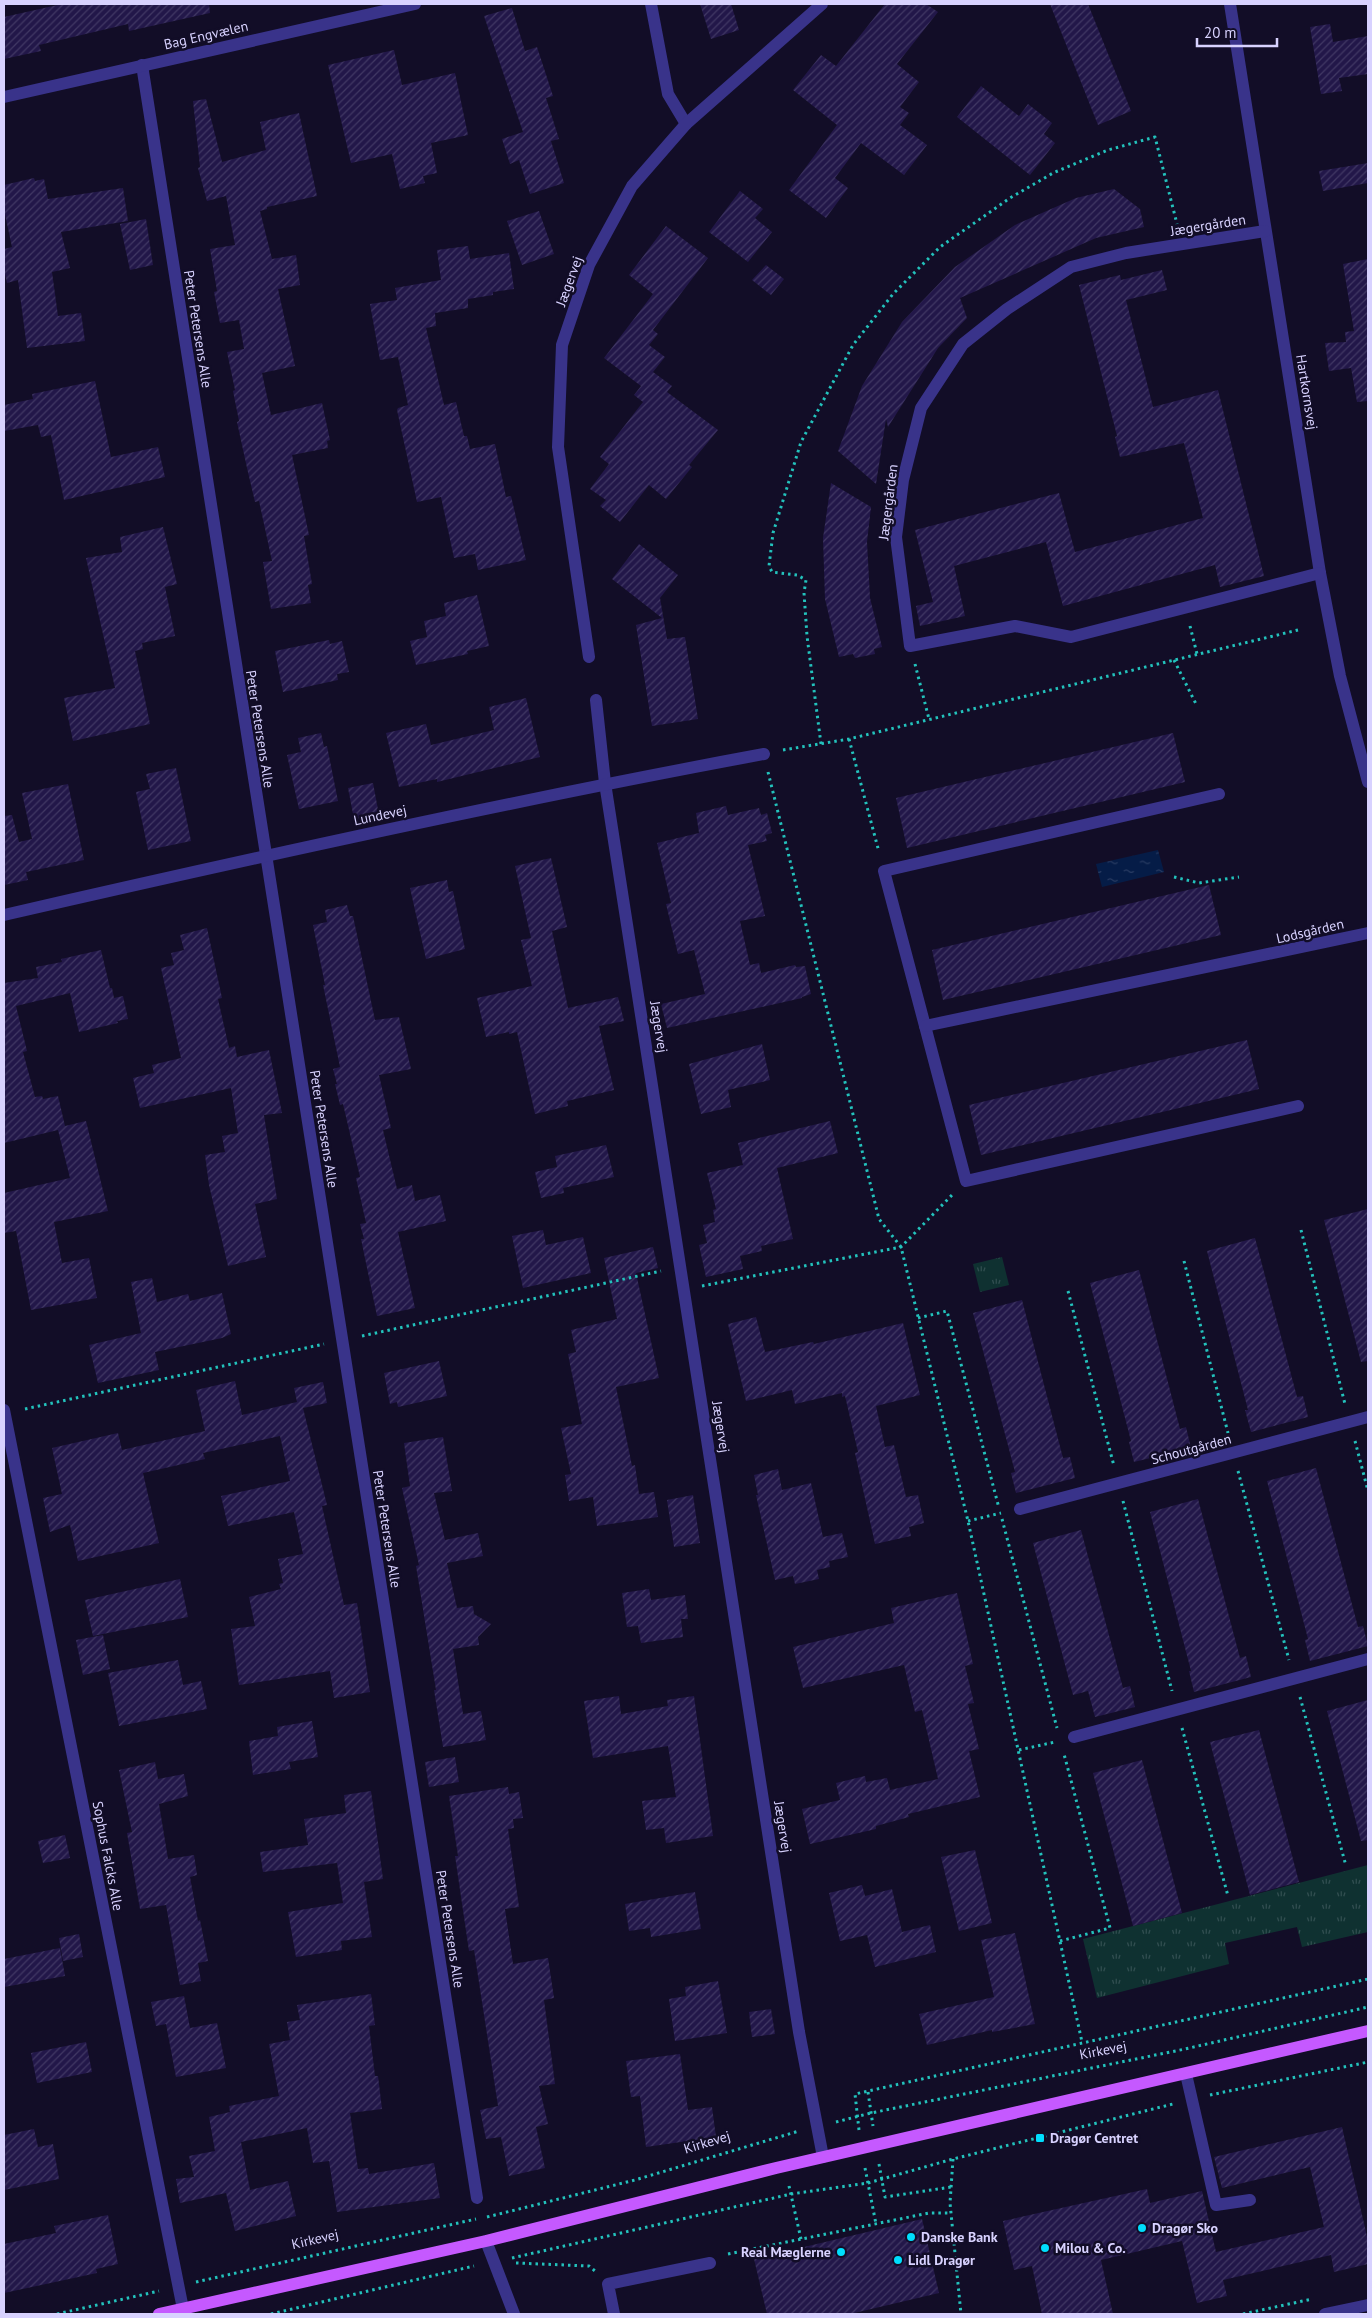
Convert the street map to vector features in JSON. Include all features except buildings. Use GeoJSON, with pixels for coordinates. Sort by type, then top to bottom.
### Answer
{"type":"FeatureCollection","features":[{"type":"Feature","properties":{"kind":"main road"},"geometry":{"type":"LineString","coordinates":[[159,2314],[486,2240],[784,2166],[1368,2032]]}},
{"type":"Feature","properties":{"kind":"street","name":"Bag Engvælen"},"geometry":{"type":"LineString","coordinates":[[4,96],[415,4]]}},
{"type":"Feature","properties":{"kind":"street"},"geometry":{"type":"LineString","coordinates":[[651,4],[668,94],[686,124]]}},
{"type":"Feature","properties":{"kind":"street","name":"Jægervej"},"geometry":{"type":"LineString","coordinates":[[589,657],[558,447],[562,345],[589,265],[632,186],[686,124],[822,4]]}},
{"type":"Feature","properties":{"kind":"street","name":"Hartkornsvej"},"geometry":{"type":"LineString","coordinates":[[1230,4],[1320,573],[1340,676],[1368,782]]}},
{"type":"Feature","properties":{"kind":"street","name":"Peter Petersens Alle"},"geometry":{"type":"LineString","coordinates":[[142,65],[264,855],[477,2198]]}},
{"type":"Feature","properties":{"kind":"street","name":"Jægergården"},"geometry":{"type":"LineString","coordinates":[[910,646],[896,537],[903,480],[921,408],[963,344],[1007,309],[1071,267],[1126,253],[1265,230]]}},
{"type":"Feature","properties":{"kind":"street"},"geometry":{"type":"LineString","coordinates":[[910,646],[1015,626],[1071,637],[1320,573]]}},
{"type":"Feature","properties":{"kind":"street","name":"Jægervej"},"geometry":{"type":"LineString","coordinates":[[596,700],[605,783],[799,2032],[823,2157]]}},
{"type":"Feature","properties":{"kind":"street","name":"Lundevej"},"geometry":{"type":"LineString","coordinates":[[4,915],[264,855],[605,783],[764,754]]}},
{"type":"Feature","properties":{"kind":"street"},"geometry":{"type":"LineString","coordinates":[[1219,794],[884,871],[966,1181],[1298,1106]]}},
{"type":"Feature","properties":{"kind":"street","name":"Lodsgården"},"geometry":{"type":"LineString","coordinates":[[925,1026],[1368,933]]}},
{"type":"Feature","properties":{"kind":"street","name":"Sophus Falcks Alle"},"geometry":{"type":"LineString","coordinates":[[4,1412],[183,2309]]}},
{"type":"Feature","properties":{"kind":"street","name":"Schoutgården"},"geometry":{"type":"LineString","coordinates":[[1020,1509],[1368,1417]]}},
{"type":"Feature","properties":{"kind":"street"},"geometry":{"type":"LineString","coordinates":[[1074,1737],[1368,1659]]}},
{"type":"Feature","properties":{"kind":"street"},"geometry":{"type":"LineString","coordinates":[[1186,2074],[1216,2205],[1250,2200]]}},
{"type":"Feature","properties":{"kind":"street"},"geometry":{"type":"LineString","coordinates":[[486,2240],[514,2314]]}},
{"type":"Feature","properties":{"kind":"street"},"geometry":{"type":"LineString","coordinates":[[614,2314],[608,2284],[710,2263]]}},
{"type":"Feature","properties":{"kind":"street"},"geometry":{"type":"LineString","coordinates":[[1325,2314],[1368,2305]]}},
{"type":"Feature","properties":{"kind":"path"},"geometry":{"type":"LineString","coordinates":[[1186,607],[1197,654]]}},
{"type":"Feature","properties":{"kind":"path"},"geometry":{"type":"LineString","coordinates":[[1082,2042],[968,1521],[901,1247],[878,1219],[764,754],[849,739],[1298,630]]}},
{"type":"Feature","properties":{"kind":"path"},"geometry":{"type":"LineString","coordinates":[[910,646],[929,719]]}},
{"type":"Feature","properties":{"kind":"path"},"geometry":{"type":"LineString","coordinates":[[1174,660],[1197,706]]}},
{"type":"Feature","properties":{"kind":"path"},"geometry":{"type":"LineString","coordinates":[[849,739],[884,871]]}},
{"type":"Feature","properties":{"kind":"path"},"geometry":{"type":"LineString","coordinates":[[1174,877],[1198,883],[1239,877]]}},
{"type":"Feature","properties":{"kind":"path"},"geometry":{"type":"LineString","coordinates":[[684,1289],[901,1247],[966,1181]]}},
{"type":"Feature","properties":{"kind":"path"},"geometry":{"type":"LineString","coordinates":[[1300,1230],[1368,1491]]}},
{"type":"Feature","properties":{"kind":"path"},"geometry":{"type":"LineString","coordinates":[[1184,1260],[1233,1453],[1346,1866]]}},
{"type":"Feature","properties":{"kind":"path"},"geometry":{"type":"LineString","coordinates":[[1068,1291],[1177,1710],[1228,1896]]}},
{"type":"Feature","properties":{"kind":"path"},"geometry":{"type":"LineString","coordinates":[[918,1318],[947,1310],[1110,1928],[1060,1941]]}},
{"type":"Feature","properties":{"kind":"path"},"geometry":{"type":"LineString","coordinates":[[968,1521],[1020,1509]]}},
{"type":"Feature","properties":{"kind":"path"},"geometry":{"type":"LineString","coordinates":[[1019,1750],[1074,1737]]}},
{"type":"Feature","properties":{"kind":"path"},"geometry":{"type":"LineString","coordinates":[[868,2092],[1082,2042],[1368,1979]]}},
{"type":"Feature","properties":{"kind":"path","name":"Kirkevej"},"geometry":{"type":"LineString","coordinates":[[57,2314],[481,2218],[606,2187],[778,2136],[871,2113],[1185,2049],[1368,2007]]}},
{"type":"Feature","properties":{"kind":"path"},"geometry":{"type":"LineString","coordinates":[[271,2314],[791,2194],[868,2183],[954,2159],[1192,2099],[1368,2062]]}},
{"type":"Feature","properties":{"kind":"path"},"geometry":{"type":"LineString","coordinates":[[954,2159],[951,2213],[961,2314]]}},
{"type":"Feature","properties":{"kind":"path"},"geometry":{"type":"LineString","coordinates":[[784,2166],[801,2238]]}},
{"type":"Feature","properties":{"kind":"path"},"geometry":{"type":"LineString","coordinates":[[710,2263],[721,2256],[801,2238],[929,2213],[951,2213]]}},
{"type":"Feature","properties":{"kind":"path"},"geometry":{"type":"LineString","coordinates":[[494,2262],[589,2266],[608,2284]]}},
{"type":"Feature","properties":{"kind":"path"},"geometry":{"type":"LineString","coordinates":[[1243,2314],[1320,2297]]}},
{"type":"Feature","properties":{"kind":"green space"},"geometry":{"type":"Polygon","coordinates":[[[1002,1257],[1009,1285],[980,1292],[973,1264],[1002,1257]]]}},
{"type":"Feature","properties":{"kind":"green space"},"geometry":{"type":"Polygon","coordinates":[[[1368,1865],[1368,1932],[1302,1947],[1297,1927],[1225,1943],[1229,1964],[1097,1998],[1083,1939],[1368,1865]]]}},
{"type":"Feature","properties":{"kind":"water"},"geometry":{"type":"Polygon","coordinates":[[[1158,850],[1164,872],[1102,887],[1096,864],[1158,850]]]}},
{"type":"Feature","properties":{"kind":"place","name":"Dragør Centret"},"geometry":{"type":"Point","coordinates":[1040,2138]}},
{"type":"Feature","properties":{"kind":"place","name":"Dragør Sko"},"geometry":{"type":"Point","coordinates":[1142,2228]}},
{"type":"Feature","properties":{"kind":"place","name":"Danske Bank"},"geometry":{"type":"Point","coordinates":[911,2237]}},
{"type":"Feature","properties":{"kind":"place","name":"Milou & Co."},"geometry":{"type":"Point","coordinates":[1045,2248]}},
{"type":"Feature","properties":{"kind":"place","name":"Real Mæglerne"},"geometry":{"type":"Point","coordinates":[841,2252]}},
{"type":"Feature","properties":{"kind":"place","name":"Lidl Dragør"},"geometry":{"type":"Point","coordinates":[898,2260]}}]}
